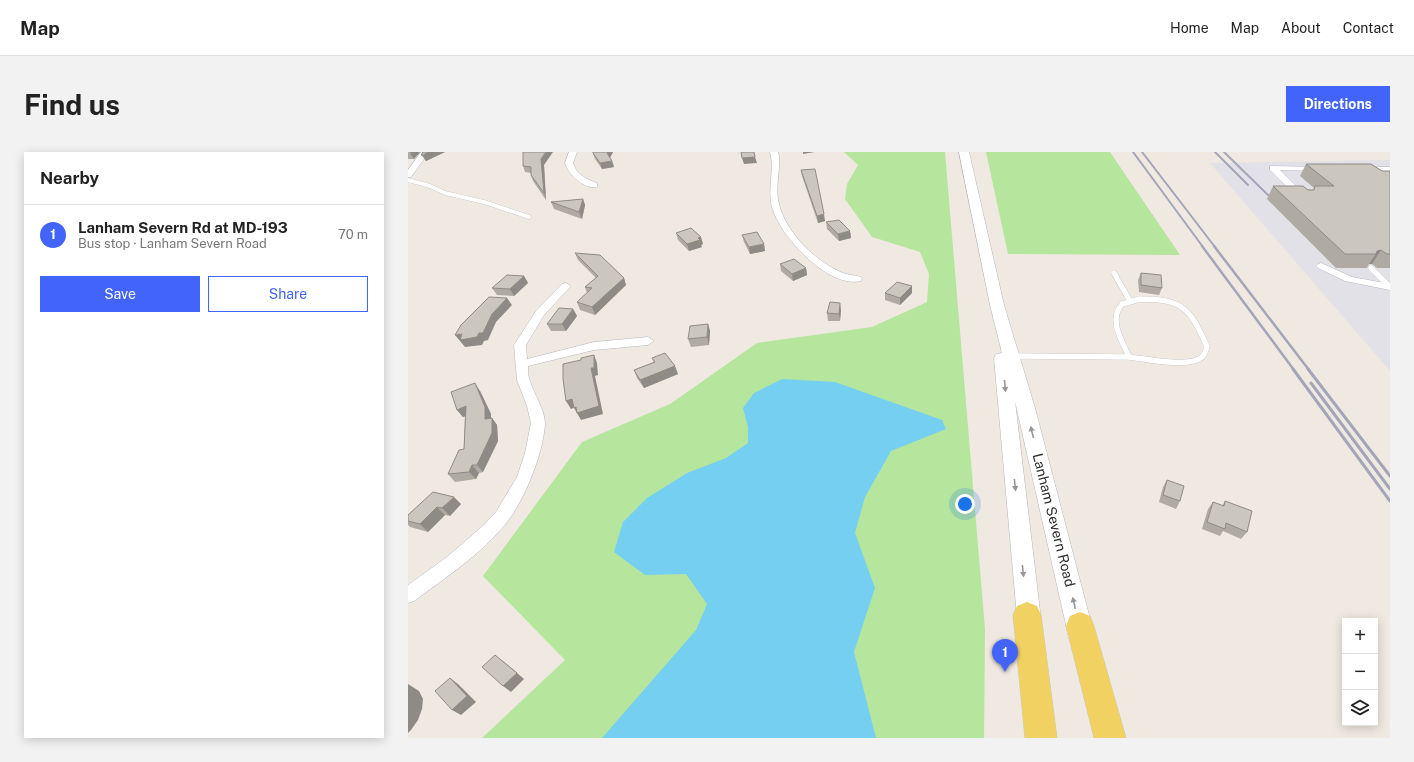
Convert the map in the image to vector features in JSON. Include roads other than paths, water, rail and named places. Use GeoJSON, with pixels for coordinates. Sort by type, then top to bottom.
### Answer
{"type":"FeatureCollection","features":[{"type":"Feature","properties":{"kind":"main road","name":"Lanham Severn Road"},"geometry":{"type":"LineString","coordinates":[[964,152],[997,305],[1026,408],[1080,626],[1100,738]]}},
{"type":"Feature","properties":{"kind":"main road","name":"Lanham Severn Road"},"geometry":{"type":"LineString","coordinates":[[997,305],[1028,615],[1047,738]]}},
{"type":"Feature","properties":{"kind":"main road"},"geometry":{"type":"LineString","coordinates":[[1028,615],[1041,738]]}},
{"type":"Feature","properties":{"kind":"main road"},"geometry":{"type":"LineString","coordinates":[[1080,626],[1110,738]]}},
{"type":"Feature","properties":{"kind":"street"},"geometry":{"type":"LineString","coordinates":[[408,175],[425,152]]}},
{"type":"Feature","properties":{"kind":"street"},"geometry":{"type":"LineString","coordinates":[[573,152],[569,159],[570,170],[578,178],[594,185]]}},
{"type":"Feature","properties":{"kind":"street"},"geometry":{"type":"LineString","coordinates":[[774,152],[775,203],[781,220],[794,240],[837,274],[857,279]]}},
{"type":"Feature","properties":{"kind":"street"},"geometry":{"type":"LineString","coordinates":[[1304,199],[1273,168],[1327,169]]}},
{"type":"Feature","properties":{"kind":"street"},"geometry":{"type":"LineString","coordinates":[[1351,169],[1390,169]]}},
{"type":"Feature","properties":{"kind":"street"},"geometry":{"type":"LineString","coordinates":[[1321,266],[1336,274],[1354,280],[1375,282],[1390,287]]}},
{"type":"Feature","properties":{"kind":"street"},"geometry":{"type":"LineString","coordinates":[[408,595],[453,562],[490,530],[502,517],[524,478],[532,454],[538,423],[534,406],[523,380],[520,345],[540,313],[566,286]]}},
{"type":"Feature","properties":{"kind":"street"},"geometry":{"type":"LineString","coordinates":[[522,364],[594,346],[648,341]]}},
{"type":"Feature","properties":{"kind":"lane"},"geometry":{"type":"LineString","coordinates":[[408,180],[430,186],[445,193],[484,202],[529,217]]}},
{"type":"Feature","properties":{"kind":"lane"},"geometry":{"type":"LineString","coordinates":[[1371,268],[1390,287]]}},
{"type":"Feature","properties":{"kind":"lane"},"geometry":{"type":"LineString","coordinates":[[1114,273],[1130,301]]}},
{"type":"Feature","properties":{"kind":"lane"},"geometry":{"type":"LineString","coordinates":[[1011,356],[1129,357],[1196,360],[1204,355],[1207,346],[1196,322],[1182,306],[1171,302],[1130,301],[1121,305],[1115,316],[1117,326],[1129,357]]}},
{"type":"Feature","properties":{"kind":"water"},"geometry":{"type":"Polygon","coordinates":[[[782,379],[835,382],[942,420],[946,429],[891,451],[865,497],[855,533],[875,588],[854,652],[876,738],[602,738],[696,630],[707,604],[686,574],[645,575],[614,552],[623,522],[647,498],[687,473],[726,458],[748,443],[748,427],[743,408],[754,393],[782,379]]]}},
{"type":"Feature","properties":{"kind":"railway"},"geometry":{"type":"LineString","coordinates":[[1133,152],[1203,247]]}},
{"type":"Feature","properties":{"kind":"railway"},"geometry":{"type":"LineString","coordinates":[[1142,152],[1215,247]]}},
{"type":"Feature","properties":{"kind":"railway"},"geometry":{"type":"LineString","coordinates":[[1215,152],[1248,185]]}},
{"type":"Feature","properties":{"kind":"railway"},"geometry":{"type":"LineString","coordinates":[[1224,152],[1269,196]]}},
{"type":"Feature","properties":{"kind":"railway"},"geometry":{"type":"LineString","coordinates":[[1202,246],[1294,370]]}},
{"type":"Feature","properties":{"kind":"railway"},"geometry":{"type":"LineString","coordinates":[[1214,246],[1309,370]]}},
{"type":"Feature","properties":{"kind":"railway"},"geometry":{"type":"LineString","coordinates":[[1293,369],[1390,501]]}},
{"type":"Feature","properties":{"kind":"railway"},"geometry":{"type":"LineString","coordinates":[[1308,369],[1390,476]]}},
{"type":"Feature","properties":{"kind":"railway"},"geometry":{"type":"LineString","coordinates":[[1311,383],[1390,489]]}},
{"type":"Feature","properties":{"kind":"place","name":"Lanham Severn Rd at MD-193"},"geometry":{"type":"Point","coordinates":[1005,672]}}]}
